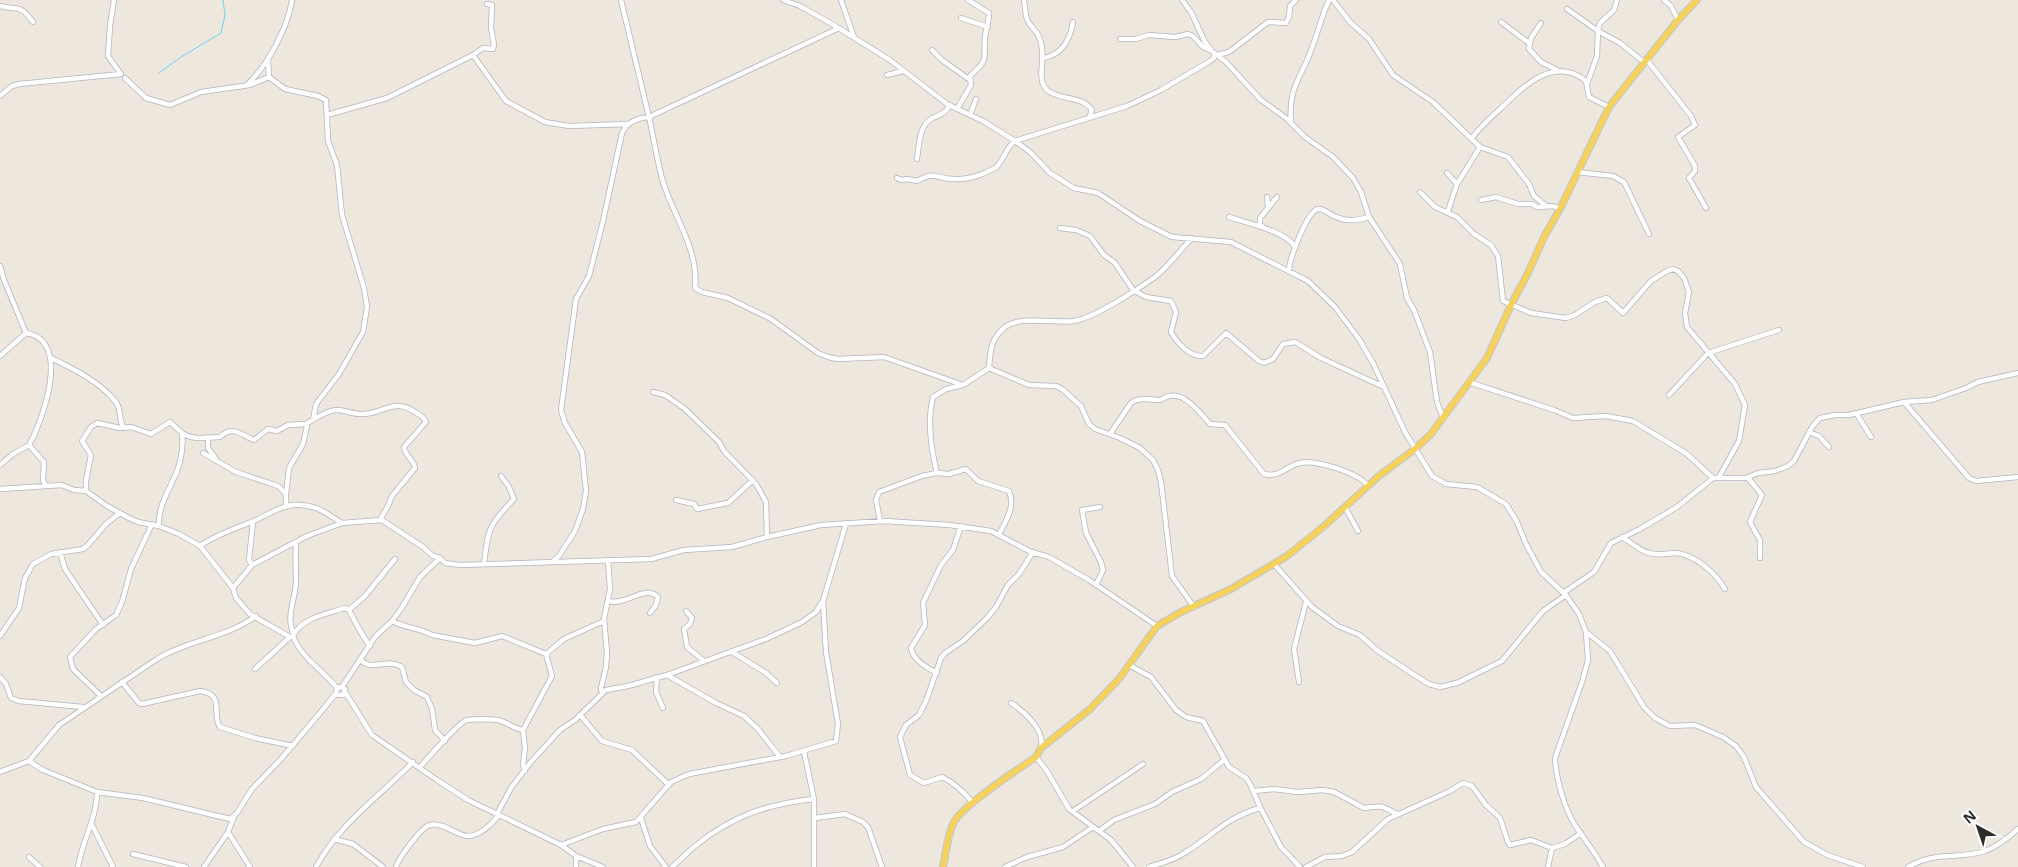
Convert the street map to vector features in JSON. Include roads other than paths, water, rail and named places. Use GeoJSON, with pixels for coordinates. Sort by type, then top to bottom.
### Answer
{"type":"FeatureCollection","features":[{"type":"Feature","properties":{"kind":"main road"},"geometry":{"type":"LineString","coordinates":[[943,867],[954,822],[973,803],[1036,757],[1041,748],[1095,704],[1119,679],[1157,626],[1181,612],[1231,589],[1274,564],[1322,527],[1430,434],[1487,358],[1544,236],[1560,209],[1609,107],[1678,20],[1697,0]]}},
{"type":"Feature","properties":{"kind":"street"},"geometry":{"type":"LineString","coordinates":[[0,96],[12,86],[19,84],[46,83],[121,74],[108,56],[114,0]]}},
{"type":"Feature","properties":{"kind":"street"},"geometry":{"type":"LineString","coordinates":[[247,85],[268,60],[291,12],[292,0]]}},
{"type":"Feature","properties":{"kind":"street"},"geometry":{"type":"LineString","coordinates":[[621,0],[664,182],[683,227],[694,262],[696,288],[702,292],[728,298],[771,319],[818,353],[828,357],[838,359],[884,357],[963,385]]}},
{"type":"Feature","properties":{"kind":"street"},"geometry":{"type":"LineString","coordinates":[[783,0],[800,6],[854,37],[950,105],[1016,141],[1030,152],[1050,173],[1074,188],[1098,193],[1140,221],[1172,237],[1231,242],[1308,281],[1324,294],[1346,320],[1373,362],[1414,449],[1432,476],[1439,481],[1456,486],[1477,487],[1506,504],[1517,522],[1541,572],[1564,593],[1579,614],[1586,632],[1588,660],[1555,758],[1556,771],[1574,823],[1602,867]]}},
{"type":"Feature","properties":{"kind":"street"},"geometry":{"type":"LineString","coordinates":[[841,0],[854,37]]}},
{"type":"Feature","properties":{"kind":"street"},"geometry":{"type":"LineString","coordinates":[[957,109],[965,97],[970,76],[985,60],[986,51],[985,36],[988,27],[988,12],[968,0]]}},
{"type":"Feature","properties":{"kind":"street"},"geometry":{"type":"LineString","coordinates":[[1024,0],[1028,21],[1040,35],[1044,87],[1052,93],[1087,105],[1092,110],[1089,118]]}},
{"type":"Feature","properties":{"kind":"street"},"geometry":{"type":"LineString","coordinates":[[1182,0],[1191,12],[1205,42],[1214,54]]}},
{"type":"Feature","properties":{"kind":"street"},"geometry":{"type":"LineString","coordinates":[[897,178],[917,181],[929,175],[955,179],[983,174],[997,167],[1010,146],[1016,141],[1127,106],[1161,90],[1214,54],[1229,52],[1268,22],[1286,22],[1290,17],[1290,6],[1296,0]]}},
{"type":"Feature","properties":{"kind":"street"},"geometry":{"type":"LineString","coordinates":[[1291,122],[1290,106],[1295,85],[1307,62],[1330,0]]}},
{"type":"Feature","properties":{"kind":"street"},"geometry":{"type":"LineString","coordinates":[[1333,0],[1350,22],[1369,39],[1392,75],[1433,102],[1463,133],[1472,138],[1480,147],[1508,157],[1529,184],[1534,196],[1545,205]]}},
{"type":"Feature","properties":{"kind":"street"},"geometry":{"type":"LineString","coordinates":[[1609,107],[1589,97],[1587,84],[1597,56],[1600,23],[1614,10],[1617,0]]}},
{"type":"Feature","properties":{"kind":"street"},"geometry":{"type":"LineString","coordinates":[[1664,0],[1671,6],[1678,20]]}},
{"type":"Feature","properties":{"kind":"street"},"geometry":{"type":"LineString","coordinates":[[1671,6],[1672,0]]}},
{"type":"Feature","properties":{"kind":"street"},"geometry":{"type":"LineString","coordinates":[[327,115],[387,98],[427,76],[473,55],[483,48],[493,49],[491,28],[492,5],[487,4]]}},
{"type":"Feature","properties":{"kind":"street"},"geometry":{"type":"LineString","coordinates":[[0,6],[20,8],[34,22]]}},
{"type":"Feature","properties":{"kind":"street"},"geometry":{"type":"LineString","coordinates":[[1566,9],[1646,62],[1691,116],[1693,128],[1678,137],[1695,166],[1696,171],[1689,178],[1706,208]]}},
{"type":"Feature","properties":{"kind":"street"},"geometry":{"type":"LineString","coordinates":[[961,18],[988,27]]}},
{"type":"Feature","properties":{"kind":"street"},"geometry":{"type":"LineString","coordinates":[[1043,58],[1052,56],[1062,49],[1069,38],[1073,22]]}},
{"type":"Feature","properties":{"kind":"street"},"geometry":{"type":"LineString","coordinates":[[1501,22],[1529,43]]}},
{"type":"Feature","properties":{"kind":"street"},"geometry":{"type":"LineString","coordinates":[[1541,23],[1534,32],[1529,43],[1529,49],[1541,62],[1554,69],[1581,78],[1587,84]]}},
{"type":"Feature","properties":{"kind":"street"},"geometry":{"type":"LineString","coordinates":[[552,562],[559,556],[570,539],[578,523],[584,502],[585,480],[582,452],[565,422],[561,410],[576,299],[589,276],[621,138],[628,124],[634,120],[649,117],[839,28]]}},
{"type":"Feature","properties":{"kind":"street"},"geometry":{"type":"LineString","coordinates":[[1120,39],[1136,40],[1149,36],[1175,37],[1188,34],[1193,36],[1203,48],[1233,68],[1261,100],[1291,122],[1305,137],[1333,157],[1349,172],[1361,192],[1370,217],[1400,264],[1408,298],[1430,352],[1437,402],[1443,418]]}},
{"type":"Feature","properties":{"kind":"street"},"geometry":{"type":"LineString","coordinates":[[932,50],[970,81],[977,83]]}},
{"type":"Feature","properties":{"kind":"street"},"geometry":{"type":"LineString","coordinates":[[473,55],[506,101],[545,122],[569,126],[628,124]]}},
{"type":"Feature","properties":{"kind":"street"},"geometry":{"type":"LineString","coordinates":[[268,60],[269,77],[285,89],[318,96],[326,100],[328,141],[337,165],[342,215],[364,288],[367,307],[363,332],[339,374],[316,404],[312,420]]}},
{"type":"Feature","properties":{"kind":"street"},"geometry":{"type":"LineString","coordinates":[[887,75],[903,71]]}},
{"type":"Feature","properties":{"kind":"street"},"geometry":{"type":"LineString","coordinates":[[1472,138],[1484,123],[1530,81],[1546,74],[1563,72]]}},
{"type":"Feature","properties":{"kind":"street"},"geometry":{"type":"LineString","coordinates":[[126,78],[146,98],[170,105],[201,92],[247,85],[269,77]]}},
{"type":"Feature","properties":{"kind":"street"},"geometry":{"type":"LineString","coordinates":[[970,115],[976,99]]}},
{"type":"Feature","properties":{"kind":"street"},"geometry":{"type":"LineString","coordinates":[[917,159],[923,127],[930,119],[945,114],[950,105]]}},
{"type":"Feature","properties":{"kind":"street"},"geometry":{"type":"LineString","coordinates":[[1448,211],[1457,184],[1480,147]]}},
{"type":"Feature","properties":{"kind":"street"},"geometry":{"type":"LineString","coordinates":[[1577,172],[1613,176],[1624,182],[1649,234]]}},
{"type":"Feature","properties":{"kind":"street"},"geometry":{"type":"LineString","coordinates":[[1447,173],[1457,184]]}},
{"type":"Feature","properties":{"kind":"street"},"geometry":{"type":"LineString","coordinates":[[1274,564],[1285,578],[1303,595],[1306,602],[1338,626],[1360,635],[1378,651],[1429,684],[1440,687],[1457,683],[1502,661],[1543,611],[1566,591],[1592,573],[1598,566],[1608,546],[1677,507],[1716,478],[1739,441],[1745,405],[1735,384],[1687,327],[1685,313],[1688,301],[1688,285],[1678,271],[1673,269],[1651,281],[1623,313],[1607,298],[1595,302],[1575,315],[1566,318],[1530,313],[1503,300],[1496,250],[1470,230],[1457,217],[1448,211],[1435,207],[1420,192]]}},
{"type":"Feature","properties":{"kind":"street"},"geometry":{"type":"LineString","coordinates":[[1267,197],[1268,206]]}},
{"type":"Feature","properties":{"kind":"street"},"geometry":{"type":"LineString","coordinates":[[1264,228],[1260,224],[1260,218],[1277,197]]}},
{"type":"Feature","properties":{"kind":"street"},"geometry":{"type":"LineString","coordinates":[[1481,200],[1496,197],[1525,205],[1554,206],[1560,209]]}},
{"type":"Feature","properties":{"kind":"street"},"geometry":{"type":"LineString","coordinates":[[1289,271],[1295,247],[1314,210],[1321,209],[1338,217],[1353,221],[1370,217]]}},
{"type":"Feature","properties":{"kind":"street"},"geometry":{"type":"LineString","coordinates":[[1229,217],[1264,228],[1288,239],[1295,247]]}},
{"type":"Feature","properties":{"kind":"street"},"geometry":{"type":"LineString","coordinates":[[1060,228],[1076,230],[1090,236],[1104,255],[1115,263],[1133,290],[1146,297],[1171,300],[1176,312],[1171,332],[1187,351],[1195,355],[1203,356],[1226,333],[1259,361],[1264,363],[1274,359],[1283,344],[1295,342],[1321,358],[1384,387]]}},
{"type":"Feature","properties":{"kind":"street"},"geometry":{"type":"LineString","coordinates":[[989,368],[990,349],[993,340],[1007,326],[1033,321],[1060,322],[1080,320],[1156,277],[1192,238]]}},
{"type":"Feature","properties":{"kind":"street"},"geometry":{"type":"LineString","coordinates":[[0,266],[26,333],[39,338],[49,351],[52,365],[38,429],[29,445],[12,454],[0,465]]}},
{"type":"Feature","properties":{"kind":"street"},"geometry":{"type":"LineString","coordinates":[[1669,394],[1708,352],[1779,330]]}},
{"type":"Feature","properties":{"kind":"street"},"geometry":{"type":"LineString","coordinates":[[0,356],[26,333]]}},
{"type":"Feature","properties":{"kind":"street"},"geometry":{"type":"LineString","coordinates":[[51,358],[73,369],[101,387],[117,403],[121,424],[124,428]]}},
{"type":"Feature","properties":{"kind":"street"},"geometry":{"type":"LineString","coordinates":[[937,473],[930,418],[933,397],[946,389],[963,385],[989,368]]}},
{"type":"Feature","properties":{"kind":"street"},"geometry":{"type":"LineString","coordinates":[[989,368],[1029,385],[1056,386],[1081,406],[1089,424],[1094,429],[1140,448],[1153,460],[1158,470],[1172,576],[1194,607]]}},
{"type":"Feature","properties":{"kind":"street"},"geometry":{"type":"LineString","coordinates":[[1469,382],[1573,418],[1606,416],[1634,421],[1687,454],[1716,478],[1748,478],[1758,473],[1775,471],[1788,466],[1799,454],[1809,432],[1820,418],[1856,413],[1904,402],[1932,400],[1978,382],[2018,373]]}},
{"type":"Feature","properties":{"kind":"street"},"geometry":{"type":"LineString","coordinates":[[653,392],[665,395],[685,409],[719,442],[724,451],[753,480],[766,502],[767,537]]}},
{"type":"Feature","properties":{"kind":"street"},"geometry":{"type":"LineString","coordinates":[[1110,434],[1131,403],[1136,400],[1160,400],[1170,396],[1176,397],[1195,406],[1210,424],[1225,425],[1264,474],[1271,475],[1283,472],[1301,462],[1311,462],[1338,469],[1361,480],[1368,486]]}},
{"type":"Feature","properties":{"kind":"street"},"geometry":{"type":"LineString","coordinates":[[1904,402],[1969,478],[1976,480],[2018,477]]}},
{"type":"Feature","properties":{"kind":"street"},"geometry":{"type":"LineString","coordinates":[[86,491],[91,455],[82,441],[93,425],[97,423],[124,428],[131,427],[150,434],[170,422],[188,437],[220,437],[225,432],[234,431],[254,440],[268,429],[277,431],[288,425],[306,424],[336,410],[365,414],[384,408],[407,407],[426,421],[424,427],[404,447],[404,451],[414,463],[415,468],[392,496],[381,518],[382,520]]}},
{"type":"Feature","properties":{"kind":"street"},"geometry":{"type":"LineString","coordinates":[[1856,413],[1871,437]]}},
{"type":"Feature","properties":{"kind":"street"},"geometry":{"type":"LineString","coordinates":[[286,507],[288,472],[303,444],[307,429],[306,424]]}},
{"type":"Feature","properties":{"kind":"street"},"geometry":{"type":"LineString","coordinates":[[1809,432],[1818,436],[1829,447]]}},
{"type":"Feature","properties":{"kind":"street"},"geometry":{"type":"LineString","coordinates":[[159,526],[158,518],[165,493],[172,483],[179,466],[182,433]]}},
{"type":"Feature","properties":{"kind":"street"},"geometry":{"type":"LineString","coordinates":[[208,438],[208,448],[216,459]]}},
{"type":"Feature","properties":{"kind":"street"},"geometry":{"type":"LineString","coordinates":[[29,445],[44,462],[43,481],[46,485]]}},
{"type":"Feature","properties":{"kind":"street"},"geometry":{"type":"LineString","coordinates":[[203,453],[236,472],[278,486],[286,494]]}},
{"type":"Feature","properties":{"kind":"street"},"geometry":{"type":"LineString","coordinates":[[880,521],[876,500],[879,492],[922,476],[937,473],[949,474],[966,469],[978,481],[1009,491],[1011,495],[1010,514],[999,535]]}},
{"type":"Feature","properties":{"kind":"street"},"geometry":{"type":"LineString","coordinates":[[484,564],[489,530],[498,516],[514,500],[509,487],[501,476]]}},
{"type":"Feature","properties":{"kind":"street"},"geometry":{"type":"LineString","coordinates":[[1748,478],[1762,495],[1750,522],[1760,540],[1760,558]]}},
{"type":"Feature","properties":{"kind":"street"},"geometry":{"type":"LineString","coordinates":[[676,500],[694,504],[697,509],[719,506],[728,503],[753,480]]}},
{"type":"Feature","properties":{"kind":"street"},"geometry":{"type":"LineString","coordinates":[[0,488],[62,485],[74,490],[86,491],[107,506],[138,522],[159,526],[178,534],[200,546],[233,588],[236,598],[250,614],[256,616],[263,623],[292,635]]}},
{"type":"Feature","properties":{"kind":"street"},"geometry":{"type":"LineString","coordinates":[[200,546],[218,535],[286,507],[300,504],[317,509],[321,508],[342,523]]}},
{"type":"Feature","properties":{"kind":"street"},"geometry":{"type":"LineString","coordinates":[[1345,506],[1358,531]]}},
{"type":"Feature","properties":{"kind":"street"},"geometry":{"type":"LineString","coordinates":[[1096,585],[1103,570],[1101,562],[1086,533],[1082,510],[1100,507]]}},
{"type":"Feature","properties":{"kind":"street"},"geometry":{"type":"LineString","coordinates":[[0,636],[19,608],[28,570],[42,558],[60,552],[83,549],[106,524],[120,513]]}},
{"type":"Feature","properties":{"kind":"street"},"geometry":{"type":"LineString","coordinates":[[233,588],[252,565],[306,536],[342,523],[382,520],[423,547],[433,556],[440,558],[446,563],[460,565],[652,559],[684,550],[732,547],[821,525],[880,521],[912,522],[984,529],[999,535],[1033,552],[1049,557],[1096,585],[1157,626]]}},
{"type":"Feature","properties":{"kind":"street"},"geometry":{"type":"LineString","coordinates":[[252,565],[249,560],[253,521]]}},
{"type":"Feature","properties":{"kind":"street"},"geometry":{"type":"LineString","coordinates":[[101,696],[80,678],[73,669],[70,660],[74,651],[103,624],[116,615],[131,569],[152,524]]}},
{"type":"Feature","properties":{"kind":"street"},"geometry":{"type":"LineString","coordinates":[[396,867],[407,850],[426,827],[431,824],[442,826],[467,836],[491,826],[511,788],[525,771],[560,730],[580,715],[606,690],[667,675],[732,652],[802,622],[816,612],[822,601],[846,524]]}},
{"type":"Feature","properties":{"kind":"street"},"geometry":{"type":"LineString","coordinates":[[937,673],[917,659],[912,654],[911,648],[925,625],[923,603],[938,572],[953,550],[961,526]]}},
{"type":"Feature","properties":{"kind":"street"},"geometry":{"type":"LineString","coordinates":[[1622,537],[1648,552],[1659,554],[1676,553],[1690,557],[1709,570],[1725,589]]}},
{"type":"Feature","properties":{"kind":"street"},"geometry":{"type":"LineString","coordinates":[[296,542],[294,563],[296,581],[290,616],[292,635],[304,654],[339,689],[345,692],[372,735],[468,800],[561,845],[576,856],[603,867]]}},
{"type":"Feature","properties":{"kind":"street"},"geometry":{"type":"LineString","coordinates":[[60,552],[65,569],[103,624]]}},
{"type":"Feature","properties":{"kind":"street"},"geometry":{"type":"LineString","coordinates":[[973,803],[956,785],[942,777],[924,783],[910,775],[902,751],[900,737],[906,725],[919,715],[937,673],[941,658],[945,653],[963,641],[992,613],[1008,585],[1019,574],[1033,552]]}},
{"type":"Feature","properties":{"kind":"street"},"geometry":{"type":"LineString","coordinates":[[204,867],[228,832],[235,816],[252,789],[293,746],[339,689],[380,631],[392,621],[420,577],[440,558]]}},
{"type":"Feature","properties":{"kind":"street"},"geometry":{"type":"LineString","coordinates":[[255,669],[292,635],[298,627],[311,620],[345,608],[350,609],[366,596],[395,559]]}},
{"type":"Feature","properties":{"kind":"street"},"geometry":{"type":"LineString","coordinates":[[602,693],[601,688],[607,652],[604,622],[610,590],[608,560]]}},
{"type":"Feature","properties":{"kind":"street"},"geometry":{"type":"LineString","coordinates":[[608,601],[615,602],[631,599],[643,592],[654,593],[658,597],[656,605],[650,614]]}},
{"type":"Feature","properties":{"kind":"street"},"geometry":{"type":"LineString","coordinates":[[561,845],[603,829],[629,824],[641,818],[655,798],[669,785],[688,774],[804,752],[836,741],[838,724],[826,652],[822,601]]}},
{"type":"Feature","properties":{"kind":"street"},"geometry":{"type":"LineString","coordinates":[[1299,682],[1294,648],[1306,602]]}},
{"type":"Feature","properties":{"kind":"street"},"geometry":{"type":"LineString","coordinates":[[345,608],[348,609],[358,624],[362,637],[370,646]]}},
{"type":"Feature","properties":{"kind":"street"},"geometry":{"type":"LineString","coordinates":[[686,611],[692,618],[690,624],[684,629],[686,647],[704,661]]}},
{"type":"Feature","properties":{"kind":"street"},"geometry":{"type":"LineString","coordinates":[[0,772],[29,761],[51,733],[83,707],[172,650],[236,629],[256,616]]}},
{"type":"Feature","properties":{"kind":"street"},"geometry":{"type":"LineString","coordinates":[[392,621],[432,635],[475,643],[502,636],[546,654]]}},
{"type":"Feature","properties":{"kind":"street"},"geometry":{"type":"LineString","coordinates":[[546,654],[564,639],[604,622]]}},
{"type":"Feature","properties":{"kind":"street"},"geometry":{"type":"LineString","coordinates":[[1586,632],[1610,651],[1644,707],[1655,718],[1670,726],[1696,725],[1723,737],[1736,746],[1744,757],[1756,787],[1804,842],[1827,855],[1863,867]]}},
{"type":"Feature","properties":{"kind":"street"},"geometry":{"type":"LineString","coordinates":[[732,652],[766,673],[777,683]]}},
{"type":"Feature","properties":{"kind":"street"},"geometry":{"type":"LineString","coordinates":[[525,771],[523,764],[525,748],[523,730],[552,676],[546,654]]}},
{"type":"Feature","properties":{"kind":"street"},"geometry":{"type":"LineString","coordinates":[[360,659],[362,662],[372,666],[387,662],[402,667],[406,682],[414,690],[427,697],[432,710],[435,730],[445,741]]}},
{"type":"Feature","properties":{"kind":"street"},"geometry":{"type":"LineString","coordinates":[[1129,665],[1151,677],[1176,710],[1186,717],[1203,721],[1212,734],[1224,760],[1234,771],[1246,778],[1281,847],[1300,867]]}},
{"type":"Feature","properties":{"kind":"street"},"geometry":{"type":"LineString","coordinates":[[667,675],[716,703],[744,716],[758,729],[780,757]]}},
{"type":"Feature","properties":{"kind":"street"},"geometry":{"type":"LineString","coordinates":[[0,677],[6,684],[11,698],[19,701],[83,707]]}},
{"type":"Feature","properties":{"kind":"street"},"geometry":{"type":"LineString","coordinates":[[657,677],[656,692],[663,708]]}},
{"type":"Feature","properties":{"kind":"street"},"geometry":{"type":"LineString","coordinates":[[122,682],[134,698],[142,704],[200,691],[206,692],[213,696],[216,701],[217,722],[220,727],[255,738],[293,746]]}},
{"type":"Feature","properties":{"kind":"street"},"geometry":{"type":"LineString","coordinates":[[339,689],[341,696],[345,692]]}},
{"type":"Feature","properties":{"kind":"street"},"geometry":{"type":"LineString","coordinates":[[1011,703],[1021,709],[1035,726],[1043,741],[1041,748]]}},
{"type":"Feature","properties":{"kind":"street"},"geometry":{"type":"LineString","coordinates":[[580,715],[602,741],[632,750],[658,772],[669,785]]}},
{"type":"Feature","properties":{"kind":"street"},"geometry":{"type":"LineString","coordinates":[[420,767],[465,720],[498,720],[523,730]]}},
{"type":"Feature","properties":{"kind":"street"},"geometry":{"type":"LineString","coordinates":[[804,752],[814,799],[814,867]]}},
{"type":"Feature","properties":{"kind":"street"},"geometry":{"type":"LineString","coordinates":[[1036,757],[1047,771],[1068,809],[1111,840],[1133,867]]}},
{"type":"Feature","properties":{"kind":"street"},"geometry":{"type":"LineString","coordinates":[[1099,831],[1114,820],[1155,804],[1172,792],[1201,779],[1224,760]]}},
{"type":"Feature","properties":{"kind":"street"},"geometry":{"type":"LineString","coordinates":[[29,761],[42,770],[97,792],[143,798],[201,811],[225,819],[235,816]]}},
{"type":"Feature","properties":{"kind":"street"},"geometry":{"type":"LineString","coordinates":[[316,867],[334,839],[374,797],[396,780],[413,762]]}},
{"type":"Feature","properties":{"kind":"street"},"geometry":{"type":"LineString","coordinates":[[1073,811],[1143,764]]}},
{"type":"Feature","properties":{"kind":"street"},"geometry":{"type":"LineString","coordinates":[[1306,867],[1325,857],[1342,856],[1352,852],[1388,818],[1450,791],[1463,782],[1472,786],[1486,805],[1500,818],[1510,844],[1531,840],[1552,848],[1565,844],[1581,834]]}},
{"type":"Feature","properties":{"kind":"street"},"geometry":{"type":"LineString","coordinates":[[1254,791],[1274,789],[1298,792],[1322,790],[1334,792],[1364,808],[1374,805],[1382,806],[1397,814]]}},
{"type":"Feature","properties":{"kind":"street"},"geometry":{"type":"LineString","coordinates":[[78,867],[80,852],[91,823],[97,792]]}},
{"type":"Feature","properties":{"kind":"street"},"geometry":{"type":"LineString","coordinates":[[672,867],[704,839],[750,812],[761,808],[814,799]]}},
{"type":"Feature","properties":{"kind":"street"},"geometry":{"type":"LineString","coordinates":[[1149,867],[1178,857],[1225,822],[1240,814],[1260,808]]}},
{"type":"Feature","properties":{"kind":"street"},"geometry":{"type":"LineString","coordinates":[[815,818],[845,814],[863,822],[868,827],[882,867]]}},
{"type":"Feature","properties":{"kind":"street"},"geometry":{"type":"LineString","coordinates":[[641,818],[650,846],[666,867]]}},
{"type":"Feature","properties":{"kind":"street"},"geometry":{"type":"LineString","coordinates":[[91,823],[113,867]]}},
{"type":"Feature","properties":{"kind":"street"},"geometry":{"type":"LineString","coordinates":[[1005,867],[1027,857],[1059,849],[1093,827]]}},
{"type":"Feature","properties":{"kind":"street"},"geometry":{"type":"LineString","coordinates":[[1908,867],[1922,859],[1933,856],[1985,851],[2018,829]]}},
{"type":"Feature","properties":{"kind":"street"},"geometry":{"type":"LineString","coordinates":[[228,832],[250,867]]}},
{"type":"Feature","properties":{"kind":"street"},"geometry":{"type":"LineString","coordinates":[[334,839],[353,844],[383,867]]}},
{"type":"Feature","properties":{"kind":"street"},"geometry":{"type":"LineString","coordinates":[[1548,867],[1552,848]]}},
{"type":"Feature","properties":{"kind":"street"},"geometry":{"type":"LineString","coordinates":[[133,854],[186,867]]}},
{"type":"Feature","properties":{"kind":"street"},"geometry":{"type":"LineString","coordinates":[[576,856],[576,867]]}},
{"type":"Feature","properties":{"kind":"street"},"geometry":{"type":"LineString","coordinates":[[29,857],[40,867]]}},
{"type":"Feature","properties":{"kind":"waterway"},"geometry":{"type":"LineString","coordinates":[[159,73],[181,57],[221,33],[225,15],[223,0]]}}]}
